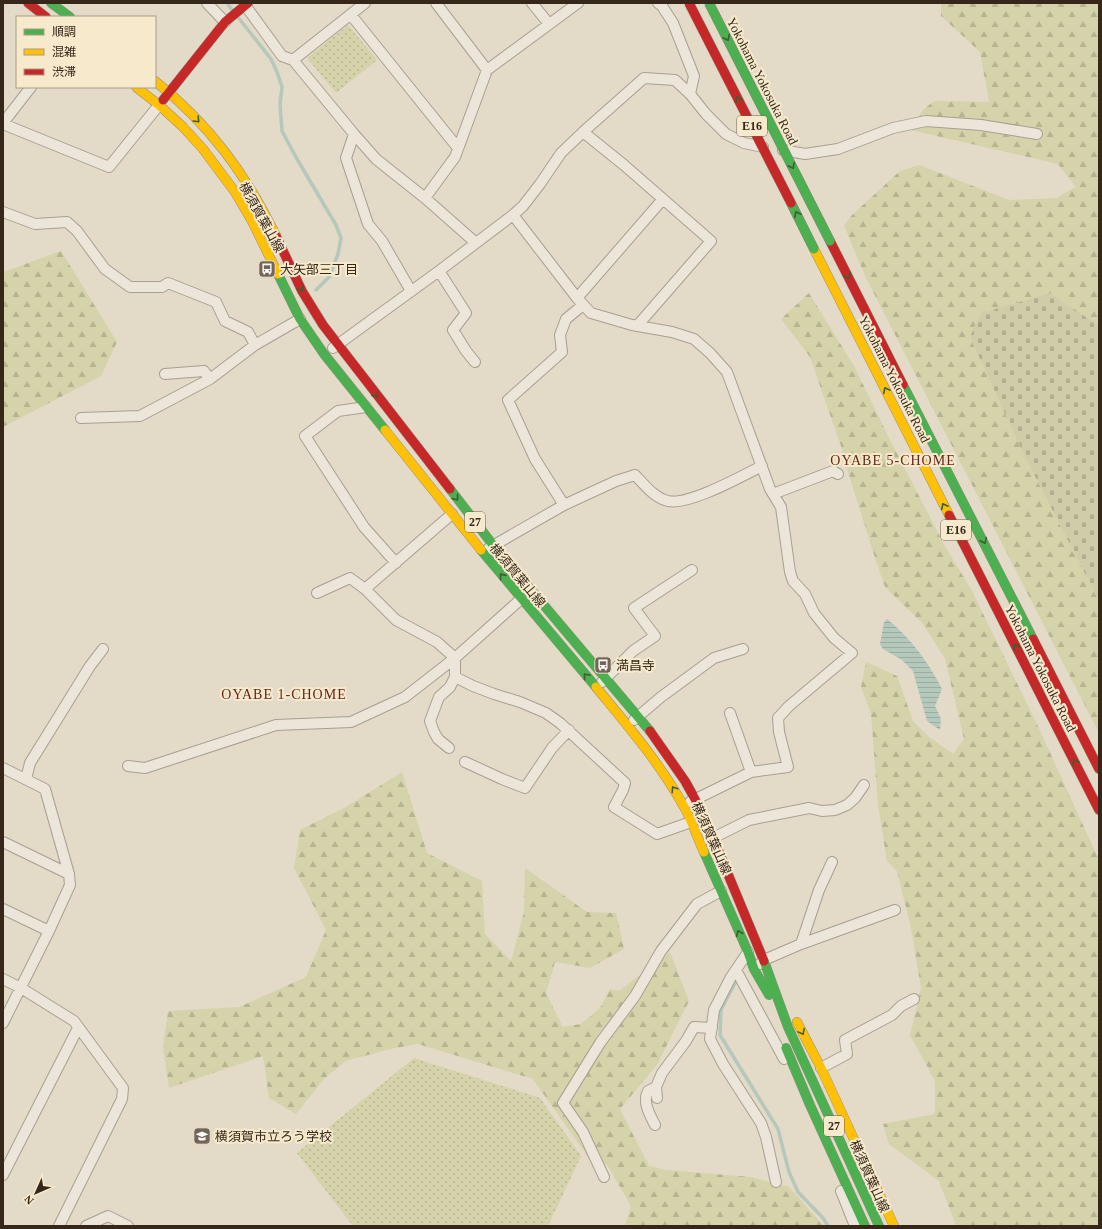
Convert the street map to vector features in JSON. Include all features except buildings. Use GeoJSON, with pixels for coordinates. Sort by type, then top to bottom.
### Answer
{"type":"FeatureCollection","features":[{"type":"Feature","properties":{"kind":"main road"},"geometry":{"type":"LineString","coordinates":[[28,3],[45,16]]}},
{"type":"Feature","properties":{"kind":"main road"},"geometry":{"type":"LineString","coordinates":[[51,3],[69,16]]}},
{"type":"Feature","properties":{"kind":"main road","name":"Yokohama Yokosuka Road"},"geometry":{"type":"LineString","coordinates":[[688,3],[1099,810]]}},
{"type":"Feature","properties":{"kind":"main road","name":"Yokohama Yokosuka Road"},"geometry":{"type":"LineString","coordinates":[[709,3],[1099,769]]}},
{"type":"Feature","properties":{"kind":"main road"},"geometry":{"type":"LineString","coordinates":[[159,105],[226,21],[244,6]]}},
{"type":"Feature","properties":{"kind":"main road","name":"横須賀葉山線"},"geometry":{"type":"LineString","coordinates":[[156,82],[170,92],[206,128],[219,143],[241,174],[256,198],[302,291],[314,312],[337,344],[492,545],[637,716],[660,745],[685,781],[714,838],[764,960],[788,1027],[879,1226]]}},
{"type":"Feature","properties":{"kind":"main road","name":"横須賀葉山線"},"geometry":{"type":"LineString","coordinates":[[137,88],[183,127],[203,149],[235,192],[252,221],[300,319],[324,354],[483,553],[655,760],[684,806],[754,969],[788,1027]]}},
{"type":"Feature","properties":{"kind":"main road"},"geometry":{"type":"LineString","coordinates":[[1083,777],[1099,820]]}},
{"type":"Feature","properties":{"kind":"main road"},"geometry":{"type":"LineString","coordinates":[[764,960],[821,1068],[894,1226]]}},
{"type":"Feature","properties":{"kind":"main road"},"geometry":{"type":"LineString","coordinates":[[754,969],[768,1005]]}},
{"type":"Feature","properties":{"kind":"main road"},"geometry":{"type":"LineString","coordinates":[[780,1033],[810,1105],[865,1226]]}},
{"type":"Feature","properties":{"kind":"street"},"geometry":{"type":"LineString","coordinates":[[207,3],[226,21]]}},
{"type":"Feature","properties":{"kind":"street"},"geometry":{"type":"LineString","coordinates":[[293,60],[365,3]]}},
{"type":"Feature","properties":{"kind":"street"},"geometry":{"type":"LineString","coordinates":[[436,3],[487,70]]}},
{"type":"Feature","properties":{"kind":"street"},"geometry":{"type":"LineString","coordinates":[[532,3],[549,24]]}},
{"type":"Feature","properties":{"kind":"street"},"geometry":{"type":"LineString","coordinates":[[425,198],[455,157],[487,70],[578,3]]}},
{"type":"Feature","properties":{"kind":"street"},"geometry":{"type":"LineString","coordinates":[[658,3],[662,6],[673,23],[694,76],[690,94]]}},
{"type":"Feature","properties":{"kind":"street"},"geometry":{"type":"LineString","coordinates":[[244,6],[282,56],[293,60],[376,159],[425,198],[476,243]]}},
{"type":"Feature","properties":{"kind":"street"},"geometry":{"type":"LineString","coordinates":[[351,15],[458,148]]}},
{"type":"Feature","properties":{"kind":"street"},"geometry":{"type":"LineString","coordinates":[[324,354],[439,271],[513,215],[523,206],[561,153],[644,78],[675,80],[690,94],[706,114],[726,134],[744,143],[805,154],[838,149],[893,128],[926,121],[981,125],[1037,134]]}},
{"type":"Feature","properties":{"kind":"street"},"geometry":{"type":"LineString","coordinates":[[30,88],[3,123],[109,167],[159,105]]}},
{"type":"Feature","properties":{"kind":"street"},"geometry":{"type":"LineString","coordinates":[[583,132],[711,241],[637,326]]}},
{"type":"Feature","properties":{"kind":"street"},"geometry":{"type":"LineString","coordinates":[[354,134],[346,158],[368,224],[382,242],[411,291]]}},
{"type":"Feature","properties":{"kind":"street"},"geometry":{"type":"LineString","coordinates":[[564,505],[535,459],[508,400],[562,352],[560,335],[566,319],[663,199]]}},
{"type":"Feature","properties":{"kind":"street"},"geometry":{"type":"LineString","coordinates":[[3,212],[35,224],[67,222],[77,231],[106,269],[130,287],[162,287],[168,284],[216,302],[225,321],[248,332],[255,345]]}},
{"type":"Feature","properties":{"kind":"street"},"geometry":{"type":"LineString","coordinates":[[513,215],[580,301],[592,313],[637,326],[672,332],[694,339],[710,353],[727,372],[770,489],[781,508],[790,572],[793,581],[806,594],[814,613],[834,638],[852,653],[789,706],[778,718],[779,732],[788,767],[751,772],[684,806]]}},
{"type":"Feature","properties":{"kind":"street"},"geometry":{"type":"LineString","coordinates":[[439,271],[466,313],[453,330],[475,362]]}},
{"type":"Feature","properties":{"kind":"street"},"geometry":{"type":"LineString","coordinates":[[81,418],[140,416],[210,379],[255,345],[300,319]]}},
{"type":"Feature","properties":{"kind":"street"},"geometry":{"type":"LineString","coordinates":[[165,374],[204,371],[210,379]]}},
{"type":"Feature","properties":{"kind":"street"},"geometry":{"type":"LineString","coordinates":[[366,407],[338,411],[305,436],[364,527],[396,563]]}},
{"type":"Feature","properties":{"kind":"street"},"geometry":{"type":"LineString","coordinates":[[483,553],[492,545],[564,505],[616,481],[635,475],[654,495],[667,501],[676,502],[694,498],[762,466]]}},
{"type":"Feature","properties":{"kind":"street"},"geometry":{"type":"LineString","coordinates":[[773,494],[833,471],[838,474]]}},
{"type":"Feature","properties":{"kind":"street"},"geometry":{"type":"LineString","coordinates":[[365,590],[452,514]]}},
{"type":"Feature","properties":{"kind":"street"},"geometry":{"type":"LineString","coordinates":[[595,687],[633,651],[655,636],[634,608],[692,570]]}},
{"type":"Feature","properties":{"kind":"street"},"geometry":{"type":"LineString","coordinates":[[317,592],[350,578],[365,590],[396,620],[437,642],[455,658],[455,677],[450,687],[439,697],[430,721],[438,739],[449,748]]}},
{"type":"Feature","properties":{"kind":"street"},"geometry":{"type":"LineString","coordinates":[[128,766],[145,768],[276,725],[351,722],[405,696],[455,658],[521,599]]}},
{"type":"Feature","properties":{"kind":"street"},"geometry":{"type":"LineString","coordinates":[[26,780],[30,763],[90,666],[103,649]]}},
{"type":"Feature","properties":{"kind":"street"},"geometry":{"type":"LineString","coordinates":[[627,725],[661,697],[714,658],[744,650]]}},
{"type":"Feature","properties":{"kind":"street"},"geometry":{"type":"LineString","coordinates":[[455,677],[473,686],[520,702],[546,713],[560,723],[625,783],[623,790],[614,806],[657,834],[691,822]]}},
{"type":"Feature","properties":{"kind":"street"},"geometry":{"type":"LineString","coordinates":[[730,712],[751,772]]}},
{"type":"Feature","properties":{"kind":"street"},"geometry":{"type":"LineString","coordinates":[[465,762],[525,788],[552,748],[569,730]]}},
{"type":"Feature","properties":{"kind":"street"},"geometry":{"type":"LineString","coordinates":[[3,768],[45,790],[69,874],[70,885],[3,1023]]}},
{"type":"Feature","properties":{"kind":"street"},"geometry":{"type":"LineString","coordinates":[[701,844],[749,820],[809,808],[822,811],[835,810],[847,805],[855,798],[864,785]]}},
{"type":"Feature","properties":{"kind":"street"},"geometry":{"type":"LineString","coordinates":[[3,842],[69,874]]}},
{"type":"Feature","properties":{"kind":"street"},"geometry":{"type":"LineString","coordinates":[[801,944],[819,890],[832,862]]}},
{"type":"Feature","properties":{"kind":"street"},"geometry":{"type":"LineString","coordinates":[[604,1177],[583,1132],[563,1103],[600,1043],[635,996],[661,951],[697,904],[721,891]]}},
{"type":"Feature","properties":{"kind":"street"},"geometry":{"type":"LineString","coordinates":[[3,909],[49,931]]}},
{"type":"Feature","properties":{"kind":"street"},"geometry":{"type":"LineString","coordinates":[[754,969],[764,960],[801,944],[895,910]]}},
{"type":"Feature","properties":{"kind":"street"},"geometry":{"type":"LineString","coordinates":[[748,952],[731,977],[714,1010],[710,1039],[723,1064],[761,1123],[766,1137],[776,1182]]}},
{"type":"Feature","properties":{"kind":"street"},"geometry":{"type":"LineString","coordinates":[[736,970],[780,1050],[855,1226]]}},
{"type":"Feature","properties":{"kind":"street"},"geometry":{"type":"LineString","coordinates":[[3,979],[21,988],[74,1021],[123,1088],[122,1099],[59,1226]]}},
{"type":"Feature","properties":{"kind":"street"},"geometry":{"type":"LineString","coordinates":[[821,1068],[847,1054],[845,1040],[892,1015],[901,1006],[914,999]]}},
{"type":"Feature","properties":{"kind":"street"},"geometry":{"type":"LineString","coordinates":[[657,1098],[656,1087],[662,1073],[686,1041],[694,1027],[712,1028]]}},
{"type":"Feature","properties":{"kind":"street"},"geometry":{"type":"LineString","coordinates":[[3,1175],[78,1028]]}},
{"type":"Feature","properties":{"kind":"street"},"geometry":{"type":"LineString","coordinates":[[655,1125],[649,1111],[646,1098],[648,1091],[656,1087]]}},
{"type":"Feature","properties":{"kind":"street"},"geometry":{"type":"LineString","coordinates":[[86,1226],[108,1216],[128,1226]]}},
{"type":"Feature","properties":{"kind":"green space"},"geometry":{"type":"Polygon","coordinates":[[[941,3],[1099,3],[1099,126],[1097,128],[1099,129],[1099,326],[1051,293],[970,337],[1023,453],[1099,601],[1099,733],[866,278],[844,226],[851,216],[900,171],[919,165],[1009,200],[1056,198],[1076,187],[1058,164],[911,130],[923,110],[934,101],[989,102],[980,52],[941,16],[941,3]]]}},
{"type":"Feature","properties":{"kind":"green space"},"geometry":{"type":"Polygon","coordinates":[[[348,25],[377,60],[336,93],[307,58],[348,25]]]}},
{"type":"Feature","properties":{"kind":"green space"},"geometry":{"type":"Polygon","coordinates":[[[61,251],[117,342],[101,376],[3,427],[3,272],[61,251]]]}},
{"type":"Feature","properties":{"kind":"green space"},"geometry":{"type":"Polygon","coordinates":[[[809,293],[854,366],[890,440],[946,548],[971,589],[1035,720],[1099,860],[1099,1226],[956,1226],[939,1181],[889,1144],[883,1124],[935,1114],[935,1081],[910,1035],[921,988],[911,928],[897,871],[887,861],[878,805],[871,714],[861,687],[866,662],[897,676],[913,721],[928,736],[953,754],[964,739],[945,659],[923,624],[885,587],[841,446],[810,357],[781,319],[809,293]]]}},
{"type":"Feature","properties":{"kind":"green space"},"geometry":{"type":"Polygon","coordinates":[[[1051,293],[1099,326],[1099,601],[1023,453],[970,337],[981,313],[1051,293]]]}},
{"type":"Feature","properties":{"kind":"green space"},"geometry":{"type":"Polygon","coordinates":[[[402,772],[427,853],[482,881],[485,934],[511,961],[524,912],[525,868],[587,912],[616,913],[624,949],[590,968],[555,962],[546,993],[563,1027],[581,1024],[600,1008],[610,989],[619,991],[670,952],[689,1001],[657,1065],[620,1109],[649,1166],[666,1170],[751,1177],[789,1187],[824,1226],[625,1226],[631,1206],[608,1166],[586,1154],[533,1079],[418,1044],[390,1049],[346,1061],[325,1078],[296,1114],[269,1098],[263,1056],[169,1088],[163,1047],[168,1011],[239,1007],[306,977],[326,930],[294,868],[300,830],[346,807],[402,772]]]}},
{"type":"Feature","properties":{"kind":"green space"},"geometry":{"type":"Polygon","coordinates":[[[414,1058],[540,1098],[581,1156],[548,1226],[353,1226],[297,1153],[414,1058]]]}},
{"type":"Feature","properties":{"kind":"shaded area"},"geometry":{"type":"Polygon","coordinates":[[[887,619],[911,642],[931,669],[942,689],[935,706],[941,719],[940,730],[927,721],[913,671],[902,660],[883,649],[880,644],[884,622],[887,619]]]}},
{"type":"Feature","properties":{"kind":"waterway"},"geometry":{"type":"LineString","coordinates":[[227,3],[233,11]]}},
{"type":"Feature","properties":{"kind":"waterway"},"geometry":{"type":"LineString","coordinates":[[237,16],[271,59],[282,87],[280,104],[282,131],[336,225],[341,238],[338,254],[329,277],[316,290]]}},
{"type":"Feature","properties":{"kind":"waterway"},"geometry":{"type":"LineString","coordinates":[[736,981],[721,1010],[720,1035],[778,1129],[789,1172],[798,1192],[823,1218],[828,1226]]}},
{"type":"Feature","properties":{"kind":"traffic: fast"},"geometry":{"type":"LineString","coordinates":[[51,3],[69,16]]}},
{"type":"Feature","properties":{"kind":"traffic: fast"},"geometry":{"type":"LineString","coordinates":[[709,3],[830,241]]}},
{"type":"Feature","properties":{"kind":"traffic: fast"},"geometry":{"type":"LineString","coordinates":[[791,203],[814,249]]}},
{"type":"Feature","properties":{"kind":"traffic: fast"},"geometry":{"type":"LineString","coordinates":[[278,274],[300,319],[324,354],[385,430]]}},
{"type":"Feature","properties":{"kind":"traffic: fast"},"geometry":{"type":"LineString","coordinates":[[903,385],[1033,639]]}},
{"type":"Feature","properties":{"kind":"traffic: fast"},"geometry":{"type":"LineString","coordinates":[[450,489],[493,545],[650,731]]}},
{"type":"Feature","properties":{"kind":"traffic: fast"},"geometry":{"type":"LineString","coordinates":[[481,550],[596,687]]}},
{"type":"Feature","properties":{"kind":"traffic: fast"},"geometry":{"type":"LineString","coordinates":[[704,852],[754,969],[769,995]]}},
{"type":"Feature","properties":{"kind":"traffic: fast"},"geometry":{"type":"LineString","coordinates":[[764,961],[788,1027],[879,1226]]}},
{"type":"Feature","properties":{"kind":"traffic: fast"},"geometry":{"type":"LineString","coordinates":[[786,1048],[865,1226]]}},
{"type":"Feature","properties":{"kind":"traffic: slow"},"geometry":{"type":"LineString","coordinates":[[156,82],[192,115],[224,151],[252,192],[276,236]]}},
{"type":"Feature","properties":{"kind":"traffic: slow"},"geometry":{"type":"LineString","coordinates":[[137,88],[183,127],[203,149],[235,192],[252,221],[278,274]]}},
{"type":"Feature","properties":{"kind":"traffic: slow"},"geometry":{"type":"LineString","coordinates":[[814,249],[949,515]]}},
{"type":"Feature","properties":{"kind":"traffic: slow"},"geometry":{"type":"LineString","coordinates":[[385,430],[481,550]]}},
{"type":"Feature","properties":{"kind":"traffic: slow"},"geometry":{"type":"LineString","coordinates":[[596,687],[642,744],[674,789],[692,823],[704,852]]}},
{"type":"Feature","properties":{"kind":"traffic: slow"},"geometry":{"type":"LineString","coordinates":[[797,1022],[821,1068],[894,1226]]}},
{"type":"Feature","properties":{"kind":"traffic: jam"},"geometry":{"type":"LineString","coordinates":[[28,3],[45,16]]}},
{"type":"Feature","properties":{"kind":"traffic: jam"},"geometry":{"type":"LineString","coordinates":[[163,100],[225,22],[248,3]]}},
{"type":"Feature","properties":{"kind":"traffic: jam"},"geometry":{"type":"LineString","coordinates":[[689,3],[791,203]]}},
{"type":"Feature","properties":{"kind":"traffic: jam"},"geometry":{"type":"LineString","coordinates":[[276,236],[302,291],[323,325],[450,489]]}},
{"type":"Feature","properties":{"kind":"traffic: jam"},"geometry":{"type":"LineString","coordinates":[[830,241],[903,385]]}},
{"type":"Feature","properties":{"kind":"traffic: jam"},"geometry":{"type":"LineString","coordinates":[[949,515],[1099,810]]}},
{"type":"Feature","properties":{"kind":"traffic: jam"},"geometry":{"type":"LineString","coordinates":[[1033,639],[1099,769]]}},
{"type":"Feature","properties":{"kind":"traffic: jam"},"geometry":{"type":"LineString","coordinates":[[650,731],[685,781],[695,799],[713,838],[764,961]]}},
{"type":"Feature","properties":{"kind":"place","name":"大矢部三丁目"},"geometry":{"type":"Point","coordinates":[267,269]}},
{"type":"Feature","properties":{"kind":"place","name":"満昌寺"},"geometry":{"type":"Point","coordinates":[603,665]}},
{"type":"Feature","properties":{"kind":"place","name":"横須賀市立ろう学校"},"geometry":{"type":"Point","coordinates":[202,1136]}},
{"type":"Feature","properties":{"kind":"district","name":"OYABE 5-CHOME"},"geometry":{"type":"Point","coordinates":[893,460]}},
{"type":"Feature","properties":{"kind":"district","name":"OYABE 1-CHOME"},"geometry":{"type":"Point","coordinates":[284,694]}}]}
